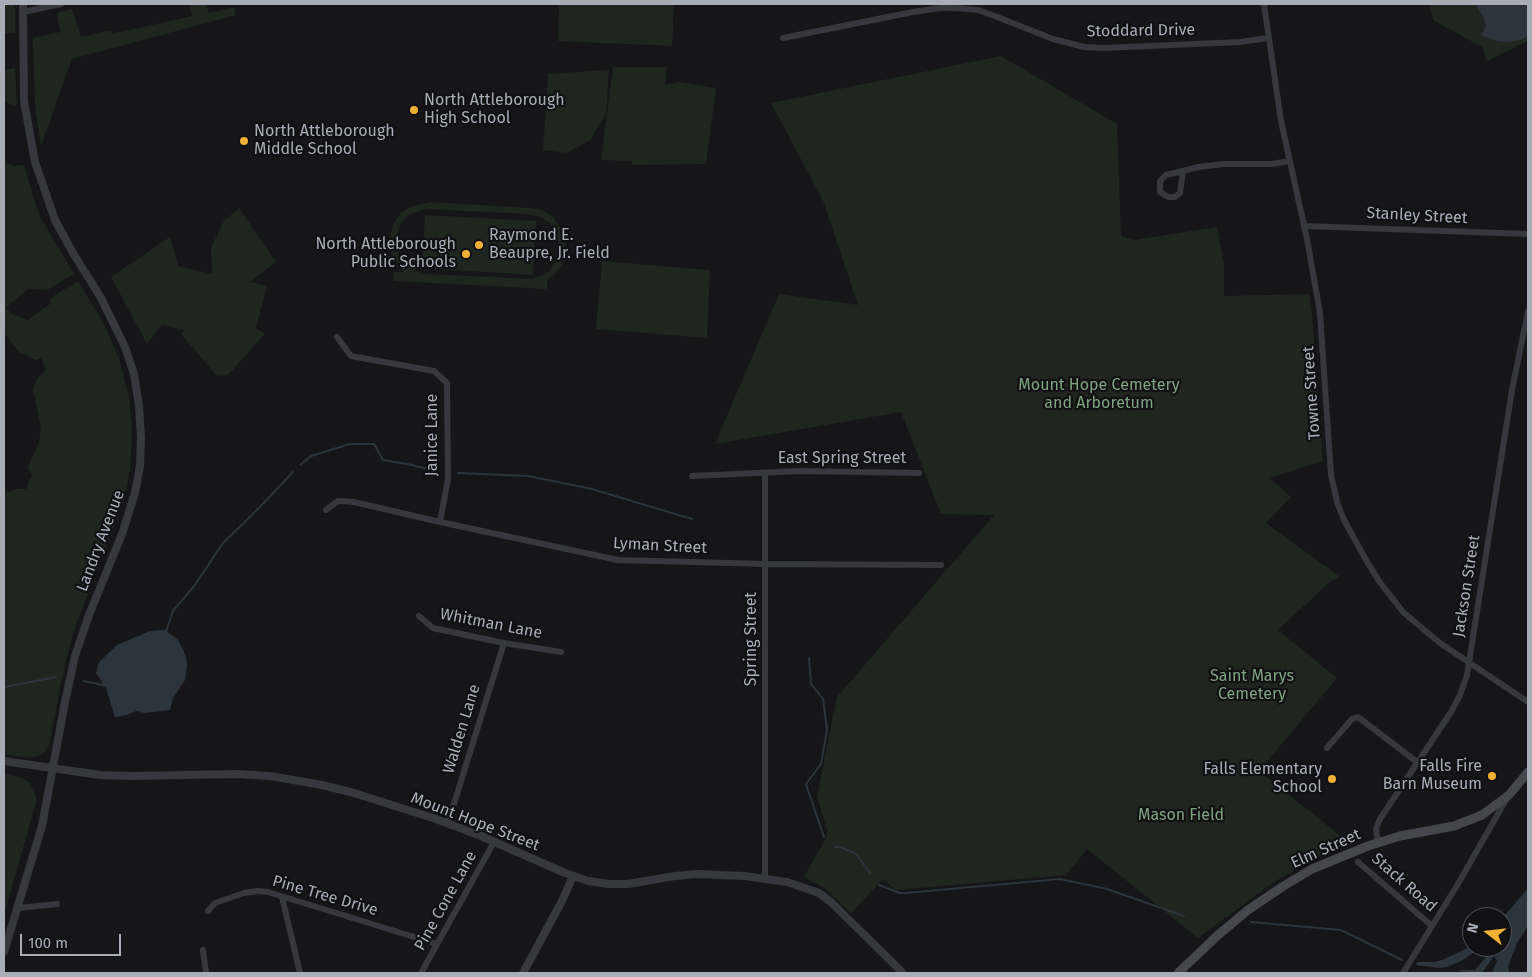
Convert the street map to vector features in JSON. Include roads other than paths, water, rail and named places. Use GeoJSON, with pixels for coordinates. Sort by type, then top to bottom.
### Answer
{"type":"FeatureCollection","features":[{"type":"Feature","properties":{"kind":"main road","name":"Elm Street"},"geometry":{"type":"LineString","coordinates":[[1178,973],[1248,910],[1282,886],[1312,870],[1378,843],[1400,836],[1465,822],[1490,810],[1509,794],[1528,772]]}},
{"type":"Feature","properties":{"kind":"street"},"geometry":{"type":"LineString","coordinates":[[23,8],[61,4]]}},
{"type":"Feature","properties":{"kind":"street","name":"Towne Street"},"geometry":{"type":"LineString","coordinates":[[1264,4],[1281,121],[1304,226],[1320,313],[1331,475],[1337,502],[1344,520],[1366,560],[1392,598],[1414,622],[1468,662],[1528,702]]}},
{"type":"Feature","properties":{"kind":"street","name":"Landry Avenue"},"geometry":{"type":"LineString","coordinates":[[4,952],[42,826],[75,656],[88,615],[122,534],[135,493],[141,454],[141,422],[134,374],[125,347],[101,298],[62,234],[35,162],[24,101],[23,8]]}},
{"type":"Feature","properties":{"kind":"street","name":"Stoddard Drive"},"geometry":{"type":"LineString","coordinates":[[782,38],[913,12],[956,8],[978,10],[1053,39],[1084,47],[1104,48],[1240,42],[1268,38]]}},
{"type":"Feature","properties":{"kind":"street"},"geometry":{"type":"LineString","coordinates":[[1183,171],[1180,192],[1174,197],[1168,197],[1160,192],[1160,181],[1166,175],[1198,167],[1224,164],[1272,164],[1290,161]]}},
{"type":"Feature","properties":{"kind":"street","name":"Stanley Street"},"geometry":{"type":"LineString","coordinates":[[1304,226],[1528,234]]}},
{"type":"Feature","properties":{"kind":"street","name":"Jackson Street"},"geometry":{"type":"LineString","coordinates":[[1378,843],[1376,829],[1380,819],[1460,695],[1467,675],[1512,390],[1528,311]]}},
{"type":"Feature","properties":{"kind":"street","name":"Janice Lane"},"geometry":{"type":"LineString","coordinates":[[337,337],[351,356],[434,370],[447,383],[448,479],[444,510],[440,522]]}},
{"type":"Feature","properties":{"kind":"street"},"geometry":{"type":"LineString","coordinates":[[1521,348],[1528,349]]}},
{"type":"Feature","properties":{"kind":"street","name":"East Spring Street"},"geometry":{"type":"LineString","coordinates":[[765,473],[800,471],[919,473]]}},
{"type":"Feature","properties":{"kind":"street"},"geometry":{"type":"LineString","coordinates":[[692,476],[765,473]]}},
{"type":"Feature","properties":{"kind":"street","name":"Spring Street"},"geometry":{"type":"LineString","coordinates":[[765,473],[765,879]]}},
{"type":"Feature","properties":{"kind":"street","name":"Lyman Street"},"geometry":{"type":"LineString","coordinates":[[326,510],[338,501],[354,502],[618,560],[766,564],[941,565]]}},
{"type":"Feature","properties":{"kind":"street","name":"Whitman Lane"},"geometry":{"type":"LineString","coordinates":[[419,616],[433,628],[504,643],[561,652]]}},
{"type":"Feature","properties":{"kind":"street","name":"Walden Lane"},"geometry":{"type":"LineString","coordinates":[[448,823],[504,643]]}},
{"type":"Feature","properties":{"kind":"street"},"geometry":{"type":"LineString","coordinates":[[1327,748],[1352,719],[1358,717],[1417,762]]}},
{"type":"Feature","properties":{"kind":"street","name":"Mount Hope Street"},"geometry":{"type":"LineString","coordinates":[[4,761],[116,776],[202,774],[270,776],[322,785],[354,793],[448,823],[573,876],[609,884],[628,884],[675,876],[718,874],[787,882],[804,886],[832,903],[903,973]]}},
{"type":"Feature","properties":{"kind":"street"},"geometry":{"type":"LineString","coordinates":[[1403,973],[1484,841],[1509,794]]}},
{"type":"Feature","properties":{"kind":"street","name":"Pine Cone Lane"},"geometry":{"type":"LineString","coordinates":[[421,973],[494,842]]}},
{"type":"Feature","properties":{"kind":"street","name":"Stack Road"},"geometry":{"type":"LineString","coordinates":[[1358,862],[1432,926]]}},
{"type":"Feature","properties":{"kind":"street"},"geometry":{"type":"LineString","coordinates":[[523,973],[562,901],[573,876]]}},
{"type":"Feature","properties":{"kind":"street","name":"Pine Tree Drive"},"geometry":{"type":"LineString","coordinates":[[208,911],[215,904],[244,893],[258,891],[437,944]]}},
{"type":"Feature","properties":{"kind":"street"},"geometry":{"type":"LineString","coordinates":[[282,897],[300,973]]}},
{"type":"Feature","properties":{"kind":"street"},"geometry":{"type":"LineString","coordinates":[[18,908],[58,904]]}},
{"type":"Feature","properties":{"kind":"street"},"geometry":{"type":"LineString","coordinates":[[203,950],[202,957],[206,973]]}},
{"type":"Feature","properties":{"kind":"waterway"},"geometry":{"type":"LineString","coordinates":[[300,465],[311,456],[350,444],[374,444],[383,460],[435,471]]}},
{"type":"Feature","properties":{"kind":"waterway"},"geometry":{"type":"LineString","coordinates":[[166,632],[173,611],[195,585],[223,543],[293,472]]}},
{"type":"Feature","properties":{"kind":"waterway"},"geometry":{"type":"LineString","coordinates":[[458,473],[528,476],[592,489],[692,519]]}},
{"type":"Feature","properties":{"kind":"waterway"},"geometry":{"type":"LineString","coordinates":[[809,658],[811,684],[823,699],[827,730],[821,764],[806,784],[824,837]]}},
{"type":"Feature","properties":{"kind":"waterway"},"geometry":{"type":"LineString","coordinates":[[4,687],[56,677]]}},
{"type":"Feature","properties":{"kind":"waterway"},"geometry":{"type":"LineString","coordinates":[[84,681],[107,686]]}},
{"type":"Feature","properties":{"kind":"waterway"},"geometry":{"type":"LineString","coordinates":[[835,847],[841,847],[856,854],[870,873]]}},
{"type":"Feature","properties":{"kind":"waterway"},"geometry":{"type":"LineString","coordinates":[[879,885],[900,893],[906,893],[1060,879],[1107,889],[1184,916]]}},
{"type":"Feature","properties":{"kind":"waterway"},"geometry":{"type":"LineString","coordinates":[[1251,922],[1341,930],[1402,960]]}},
{"type":"Feature","properties":{"kind":"place","name":"North Attleborough High School"},"geometry":{"type":"Point","coordinates":[414,110]}},
{"type":"Feature","properties":{"kind":"place","name":"North Attleborough Middle School"},"geometry":{"type":"Point","coordinates":[244,141]}},
{"type":"Feature","properties":{"kind":"place","name":"Raymond E. Beaupre, Jr. Field"},"geometry":{"type":"Point","coordinates":[479,245]}},
{"type":"Feature","properties":{"kind":"place","name":"North Attleborough Public Schools"},"geometry":{"type":"Point","coordinates":[466,254]}},
{"type":"Feature","properties":{"kind":"place","name":"Falls Fire Barn Museum"},"geometry":{"type":"Point","coordinates":[1492,776]}},
{"type":"Feature","properties":{"kind":"place","name":"Falls Elementary School"},"geometry":{"type":"Point","coordinates":[1332,779]}},
{"type":"Feature","properties":{"kind":"park label","name":"Mount Hope Cemetery and Arboretum"},"geometry":{"type":"Point","coordinates":[1099,395]}},
{"type":"Feature","properties":{"kind":"park label","name":"Saint Marys Cemetery"},"geometry":{"type":"Point","coordinates":[1252,686]}},
{"type":"Feature","properties":{"kind":"park label","name":"Mason Field"},"geometry":{"type":"Point","coordinates":[1181,816]}}]}
